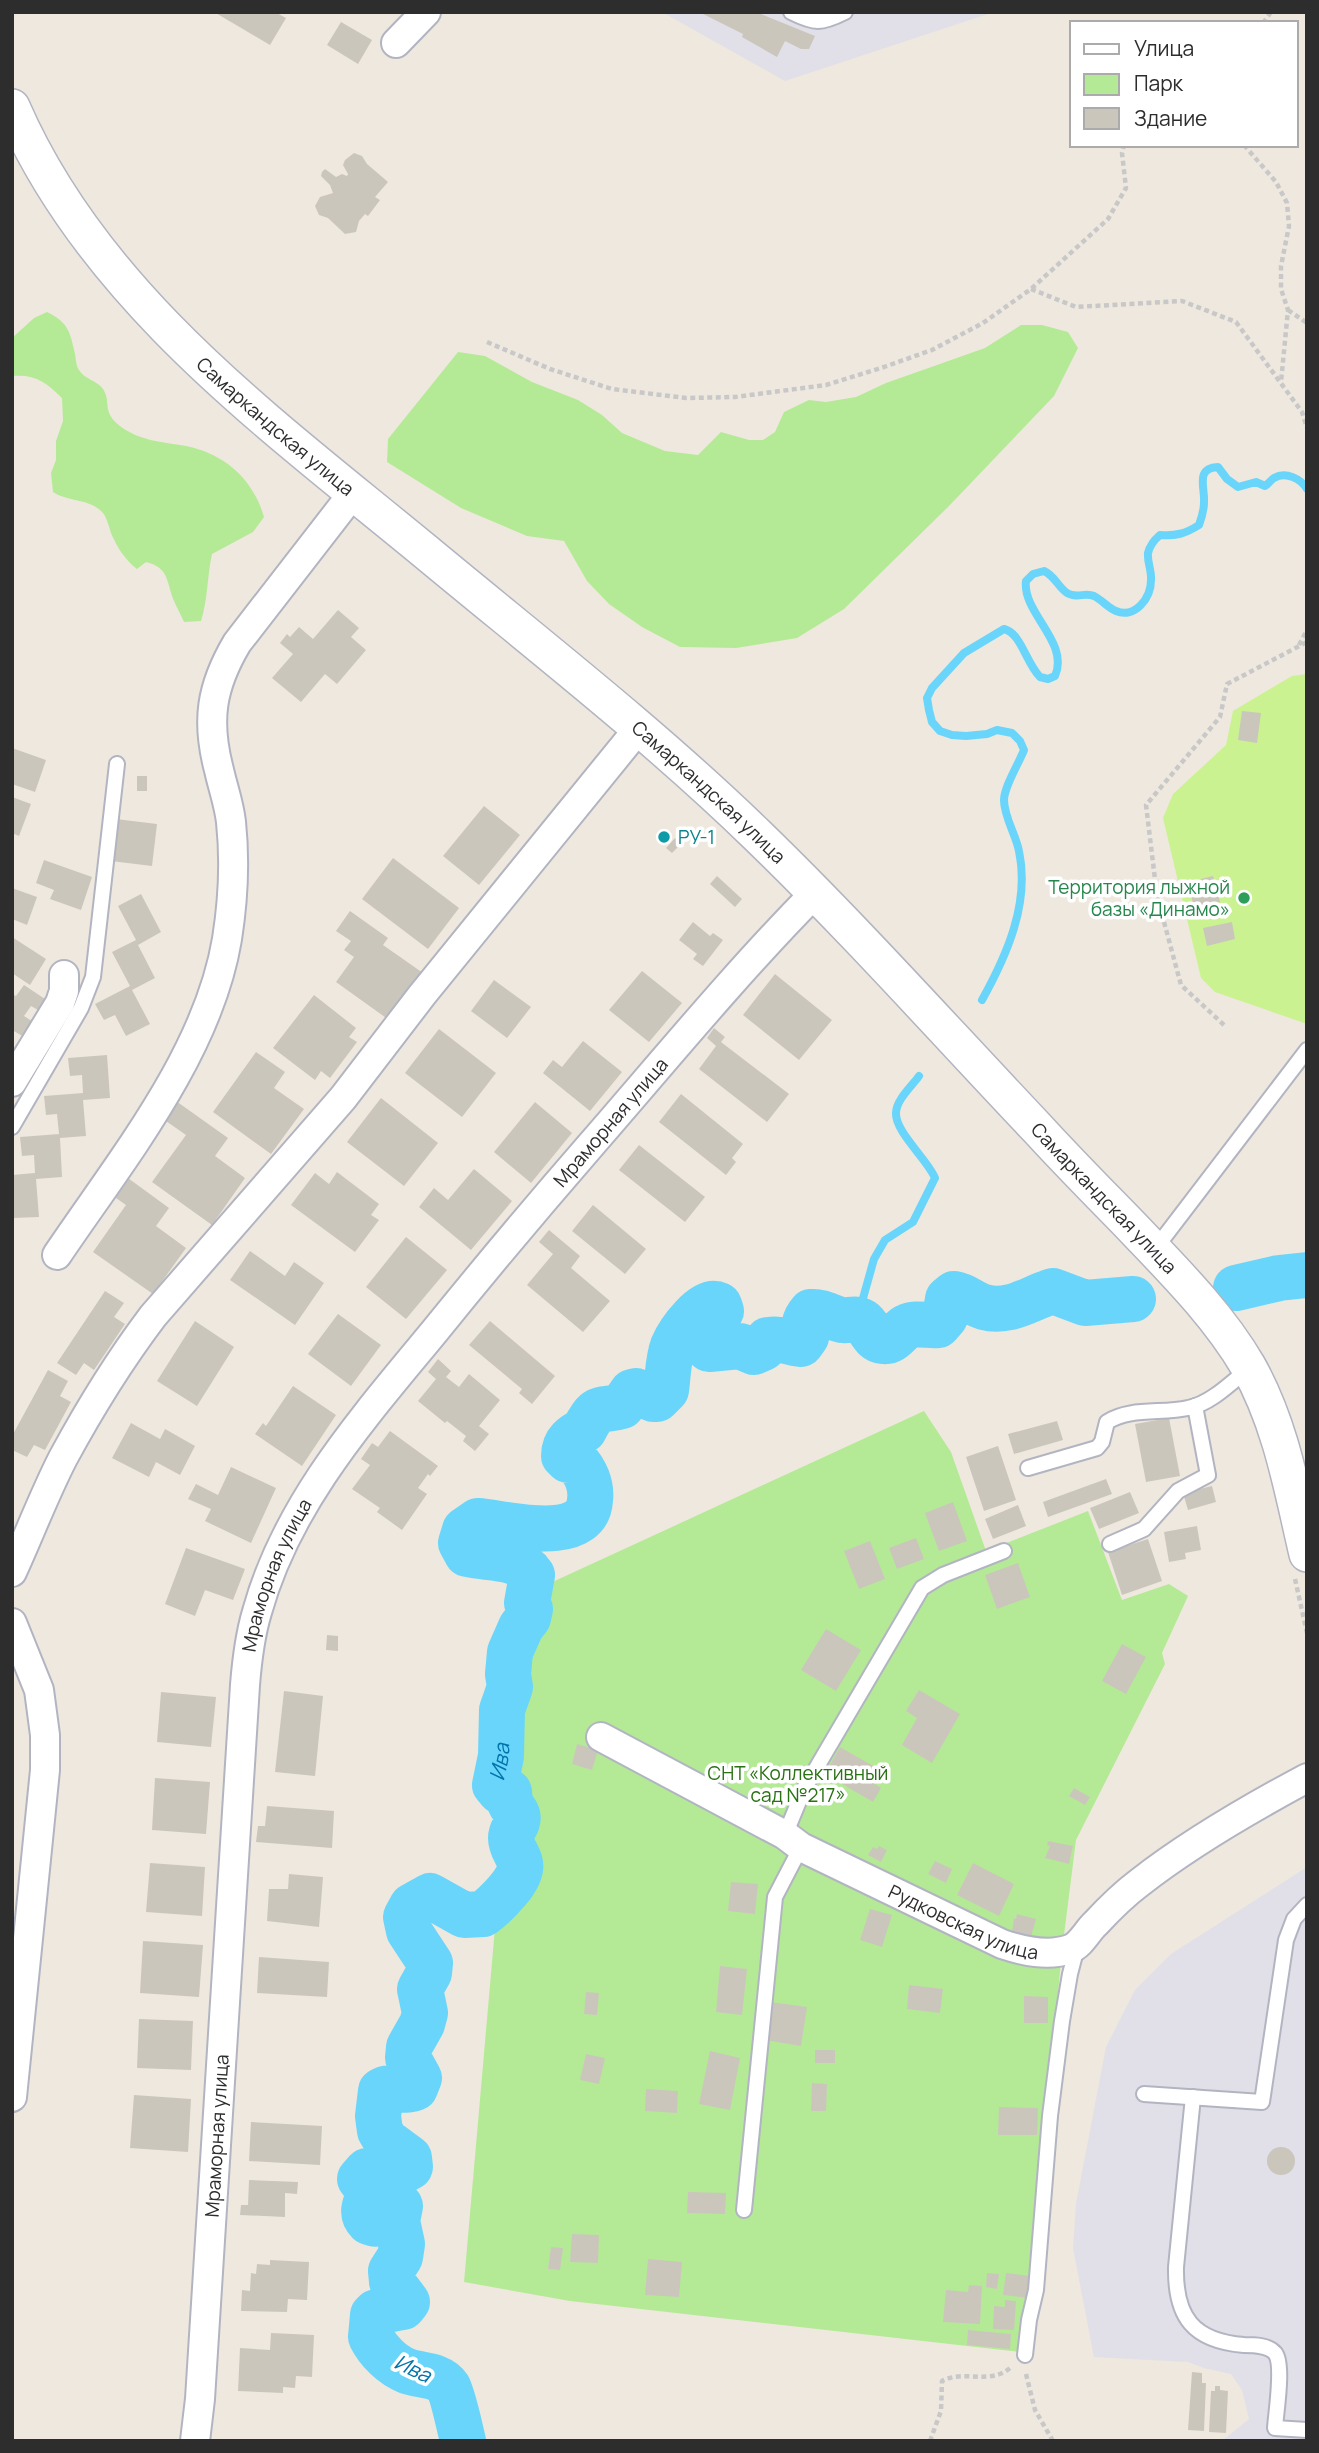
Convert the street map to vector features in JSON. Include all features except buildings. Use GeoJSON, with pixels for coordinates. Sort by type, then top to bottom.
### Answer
{"type":"FeatureCollection","features":[{"type":"Feature","properties":{"kind":"street"},"geometry":{"type":"LineString","coordinates":[[396,43],[426,12]]}},
{"type":"Feature","properties":{"kind":"street","name":"Самаркандская улица"},"geometry":{"type":"LineString","coordinates":[[12,107],[38,162],[78,225],[112,268],[199,358],[354,492],[639,728],[755,833],[815,892],[1206,1307],[1249,1368],[1263,1393],[1281,1444],[1307,1554]]}},
{"type":"Feature","properties":{"kind":"street"},"geometry":{"type":"LineString","coordinates":[[57,1255],[168,1089],[191,1046],[218,978],[226,939],[233,863],[228,799],[214,744],[212,704],[216,685],[237,643],[354,492]]}},
{"type":"Feature","properties":{"kind":"street"},"geometry":{"type":"LineString","coordinates":[[12,1573],[62,1460],[103,1387],[153,1315],[343,1098],[439,974],[639,728]]}},
{"type":"Feature","properties":{"kind":"street","name":"Мраморная улица"},"geometry":{"type":"LineString","coordinates":[[195,2441],[200,2399],[245,1685],[252,1632],[263,1593],[281,1550],[308,1498],[357,1426],[524,1222],[815,892]]}},
{"type":"Feature","properties":{"kind":"street"},"geometry":{"type":"LineString","coordinates":[[12,1082],[60,1003],[64,991],[64,975]]}},
{"type":"Feature","properties":{"kind":"street"},"geometry":{"type":"LineString","coordinates":[[12,1623],[39,1690],[45,1735],[45,1770],[12,2096]]}},
{"type":"Feature","properties":{"kind":"street","name":"Рудковская улица"},"geometry":{"type":"LineString","coordinates":[[601,1737],[793,1841],[1002,1944],[1028,1952],[1062,1951],[1077,1946]]}},
{"type":"Feature","properties":{"kind":"street"},"geometry":{"type":"LineString","coordinates":[[1077,1946],[1093,1925],[1154,1871],[1253,1809],[1307,1779]]}},
{"type":"Feature","properties":{"kind":"lane"},"geometry":{"type":"LineString","coordinates":[[791,12],[818,23],[845,12]]}},
{"type":"Feature","properties":{"kind":"lane"},"geometry":{"type":"LineString","coordinates":[[12,1127],[81,1008],[90,987],[117,764]]}},
{"type":"Feature","properties":{"kind":"lane"},"geometry":{"type":"LineString","coordinates":[[1154,1250],[1307,1050]]}},
{"type":"Feature","properties":{"kind":"lane"},"geometry":{"type":"LineString","coordinates":[[1028,1468],[1097,1448],[1102,1443],[1107,1422],[1112,1419],[1133,1413],[1195,1406],[1249,1368]]}},
{"type":"Feature","properties":{"kind":"lane"},"geometry":{"type":"LineString","coordinates":[[1110,1544],[1144,1529],[1178,1491],[1208,1475],[1195,1406]]}},
{"type":"Feature","properties":{"kind":"lane"},"geometry":{"type":"LineString","coordinates":[[744,2210],[775,1897],[793,1841],[804,1789],[922,1588],[943,1575],[1004,1550]]}},
{"type":"Feature","properties":{"kind":"lane"},"geometry":{"type":"LineString","coordinates":[[1144,2094],[1262,2102],[1286,1940],[1294,1919],[1307,1905]]}},
{"type":"Feature","properties":{"kind":"lane"},"geometry":{"type":"LineString","coordinates":[[1025,2355],[1036,2290],[1050,2116],[1062,2021],[1077,1946]]}},
{"type":"Feature","properties":{"kind":"lane"},"geometry":{"type":"LineString","coordinates":[[1194,2097],[1175,2267],[1176,2294],[1180,2308],[1199,2332],[1226,2343],[1268,2348],[1276,2354],[1280,2365],[1275,2434],[1307,2430]]}},
{"type":"Feature","properties":{"kind":"path"},"geometry":{"type":"LineString","coordinates":[[487,342],[550,369],[612,389],[686,398],[735,397],[826,385],[932,350],[983,323],[1031,289],[1108,219],[1126,188],[1124,147]]}},
{"type":"Feature","properties":{"kind":"path"},"geometry":{"type":"LineString","coordinates":[[1246,147],[1276,182],[1287,203],[1289,226],[1281,266],[1281,289],[1288,310],[1281,383]]}},
{"type":"Feature","properties":{"kind":"path"},"geometry":{"type":"LineString","coordinates":[[1031,289],[1076,307],[1182,301],[1236,323],[1301,412],[1307,428]]}},
{"type":"Feature","properties":{"kind":"path"},"geometry":{"type":"LineString","coordinates":[[1288,310],[1307,323]]}},
{"type":"Feature","properties":{"kind":"path"},"geometry":{"type":"LineString","coordinates":[[1299,646],[1307,630]]}},
{"type":"Feature","properties":{"kind":"path"},"geometry":{"type":"LineString","coordinates":[[1224,1025],[1181,985],[1157,896],[1146,805],[1220,718],[1227,684],[1307,642]]}},
{"type":"Feature","properties":{"kind":"path"},"geometry":{"type":"LineString","coordinates":[[930,2441],[941,2411],[942,2381],[956,2375],[998,2377],[1020,2356],[1025,2355],[1035,2410],[1053,2441]]}},
{"type":"Feature","properties":{"kind":"shaded area"},"geometry":{"type":"Polygon","coordinates":[[[662,12],[994,12],[785,81],[662,12]]]}},
{"type":"Feature","properties":{"kind":"shaded area"},"geometry":{"type":"Polygon","coordinates":[[[1307,1867],[1307,2441],[1222,2441],[1249,2419],[1242,2390],[1231,2374],[1188,2362],[1094,2357],[1073,2248],[1076,2204],[1106,2047],[1135,1990],[1171,1954],[1307,1867]]]}},
{"type":"Feature","properties":{"kind":"green space"},"geometry":{"type":"Polygon","coordinates":[[[47,312],[64,324],[72,340],[78,368],[84,376],[103,389],[114,421],[143,438],[186,446],[213,455],[236,470],[259,503],[264,517],[253,532],[212,554],[201,621],[184,622],[163,572],[146,562],[137,569],[119,548],[106,517],[98,508],[53,492],[51,473],[56,460],[56,441],[63,421],[62,398],[40,380],[27,376],[12,376],[12,338],[34,318],[47,312]]]}},
{"type":"Feature","properties":{"kind":"green space"},"geometry":{"type":"Polygon","coordinates":[[[1021,325],[1042,325],[1068,332],[1078,348],[1054,396],[949,506],[844,609],[797,638],[736,648],[680,647],[642,627],[609,604],[587,581],[564,541],[527,536],[461,508],[387,462],[388,439],[458,352],[485,356],[532,382],[578,400],[602,415],[622,433],[665,451],[698,455],[721,432],[749,440],[763,440],[775,432],[784,412],[809,400],[826,402],[856,397],[886,383],[985,348],[1021,325]]]}},
{"type":"Feature","properties":{"kind":"green space","name":"Территория лыжной базы «Динамо»"},"geometry":{"type":"Polygon","coordinates":[[[1307,674],[1307,1024],[1215,992],[1201,978],[1163,818],[1173,794],[1226,745],[1233,711],[1292,676],[1307,674]]]}},
{"type":"Feature","properties":{"kind":"green space","name":"СНТ «Коллективный сад №217»"},"geometry":{"type":"Polygon","coordinates":[[[924,1411],[951,1452],[986,1551],[1088,1511],[1122,1600],[1169,1584],[1188,1596],[1162,1653],[1165,1664],[1076,1840],[1062,1951],[1029,2298],[1021,2352],[570,2301],[464,2282],[495,1928],[535,1590],[924,1411]]]}},
{"type":"Feature","properties":{"kind":"waterway"},"geometry":{"type":"LineString","coordinates":[[982,1000],[1008,947],[1019,909],[1022,870],[1004,800],[1024,750],[1012,733],[997,730],[966,736],[940,731],[932,722],[929,710],[927,698],[932,688],[964,653],[1004,629],[1015,636],[1040,677],[1048,679],[1055,676],[1058,663],[1056,651],[1031,605],[1026,581],[1033,574],[1044,571],[1070,595],[1094,596],[1113,610],[1123,613],[1135,609],[1145,600],[1150,587],[1148,553],[1154,541],[1160,535],[1180,534],[1199,525],[1204,508],[1203,479],[1206,471],[1211,468],[1218,467],[1227,479],[1238,487],[1256,482],[1265,486],[1274,478],[1283,475],[1297,479],[1307,489]]}},
{"type":"Feature","properties":{"kind":"waterway"},"geometry":{"type":"LineString","coordinates":[[850,1320],[860,1309],[874,1259],[885,1240],[913,1222],[935,1178],[897,1121],[899,1103],[919,1076]]}},
{"type":"Feature","properties":{"kind":"waterway"},"geometry":{"type":"LineString","coordinates":[[1236,1288],[1307,1275]]}},
{"type":"Feature","properties":{"kind":"waterway","name":"Ива"},"geometry":{"type":"LineString","coordinates":[[463,2441],[448,2387],[440,2380],[407,2371],[396,2365],[371,2337],[373,2315],[376,2312],[403,2307],[407,2302],[392,2282],[391,2271],[400,2257],[402,2244],[397,2221],[400,2206],[396,2204],[392,2207],[378,2223],[369,2222],[364,2211],[370,2192],[360,2179],[367,2171],[401,2172],[410,2167],[409,2158],[386,2141],[380,2131],[378,2116],[381,2091],[389,2088],[415,2088],[419,2078],[408,2058],[409,2047],[425,2013],[420,1989],[429,1973],[430,1963],[409,1931],[406,1917],[412,1906],[430,1896],[464,1915],[483,1914],[508,1891],[520,1869],[511,1838],[518,1816],[510,1803],[509,1792],[500,1791],[495,1785],[501,1756],[502,1710],[510,1687],[510,1652],[528,1618],[530,1609],[527,1603],[532,1575],[511,1561],[467,1554],[461,1543],[465,1530],[478,1521],[525,1527],[561,1527],[575,1523],[585,1514],[590,1500],[589,1483],[579,1464],[564,1456],[567,1443],[584,1430],[596,1412],[622,1406],[632,1392],[657,1399],[666,1390],[670,1356],[676,1340],[692,1318],[706,1306],[719,1305],[721,1311],[706,1333],[709,1349],[740,1346],[754,1352],[763,1348],[768,1340],[801,1344],[806,1337],[805,1321],[811,1312],[842,1320],[859,1320],[866,1324],[875,1338],[887,1341],[910,1326],[938,1325],[945,1317],[948,1299],[954,1294],[993,1309],[1011,1307],[1053,1291],[1085,1303],[1133,1299]]}},
{"type":"Feature","properties":{"kind":"place","name":"РУ-1"},"geometry":{"type":"Point","coordinates":[664,837]}},
{"type":"Feature","properties":{"kind":"place","name":"Территория лыжной базы «Динамо»"},"geometry":{"type":"Point","coordinates":[1244,898]}}]}
